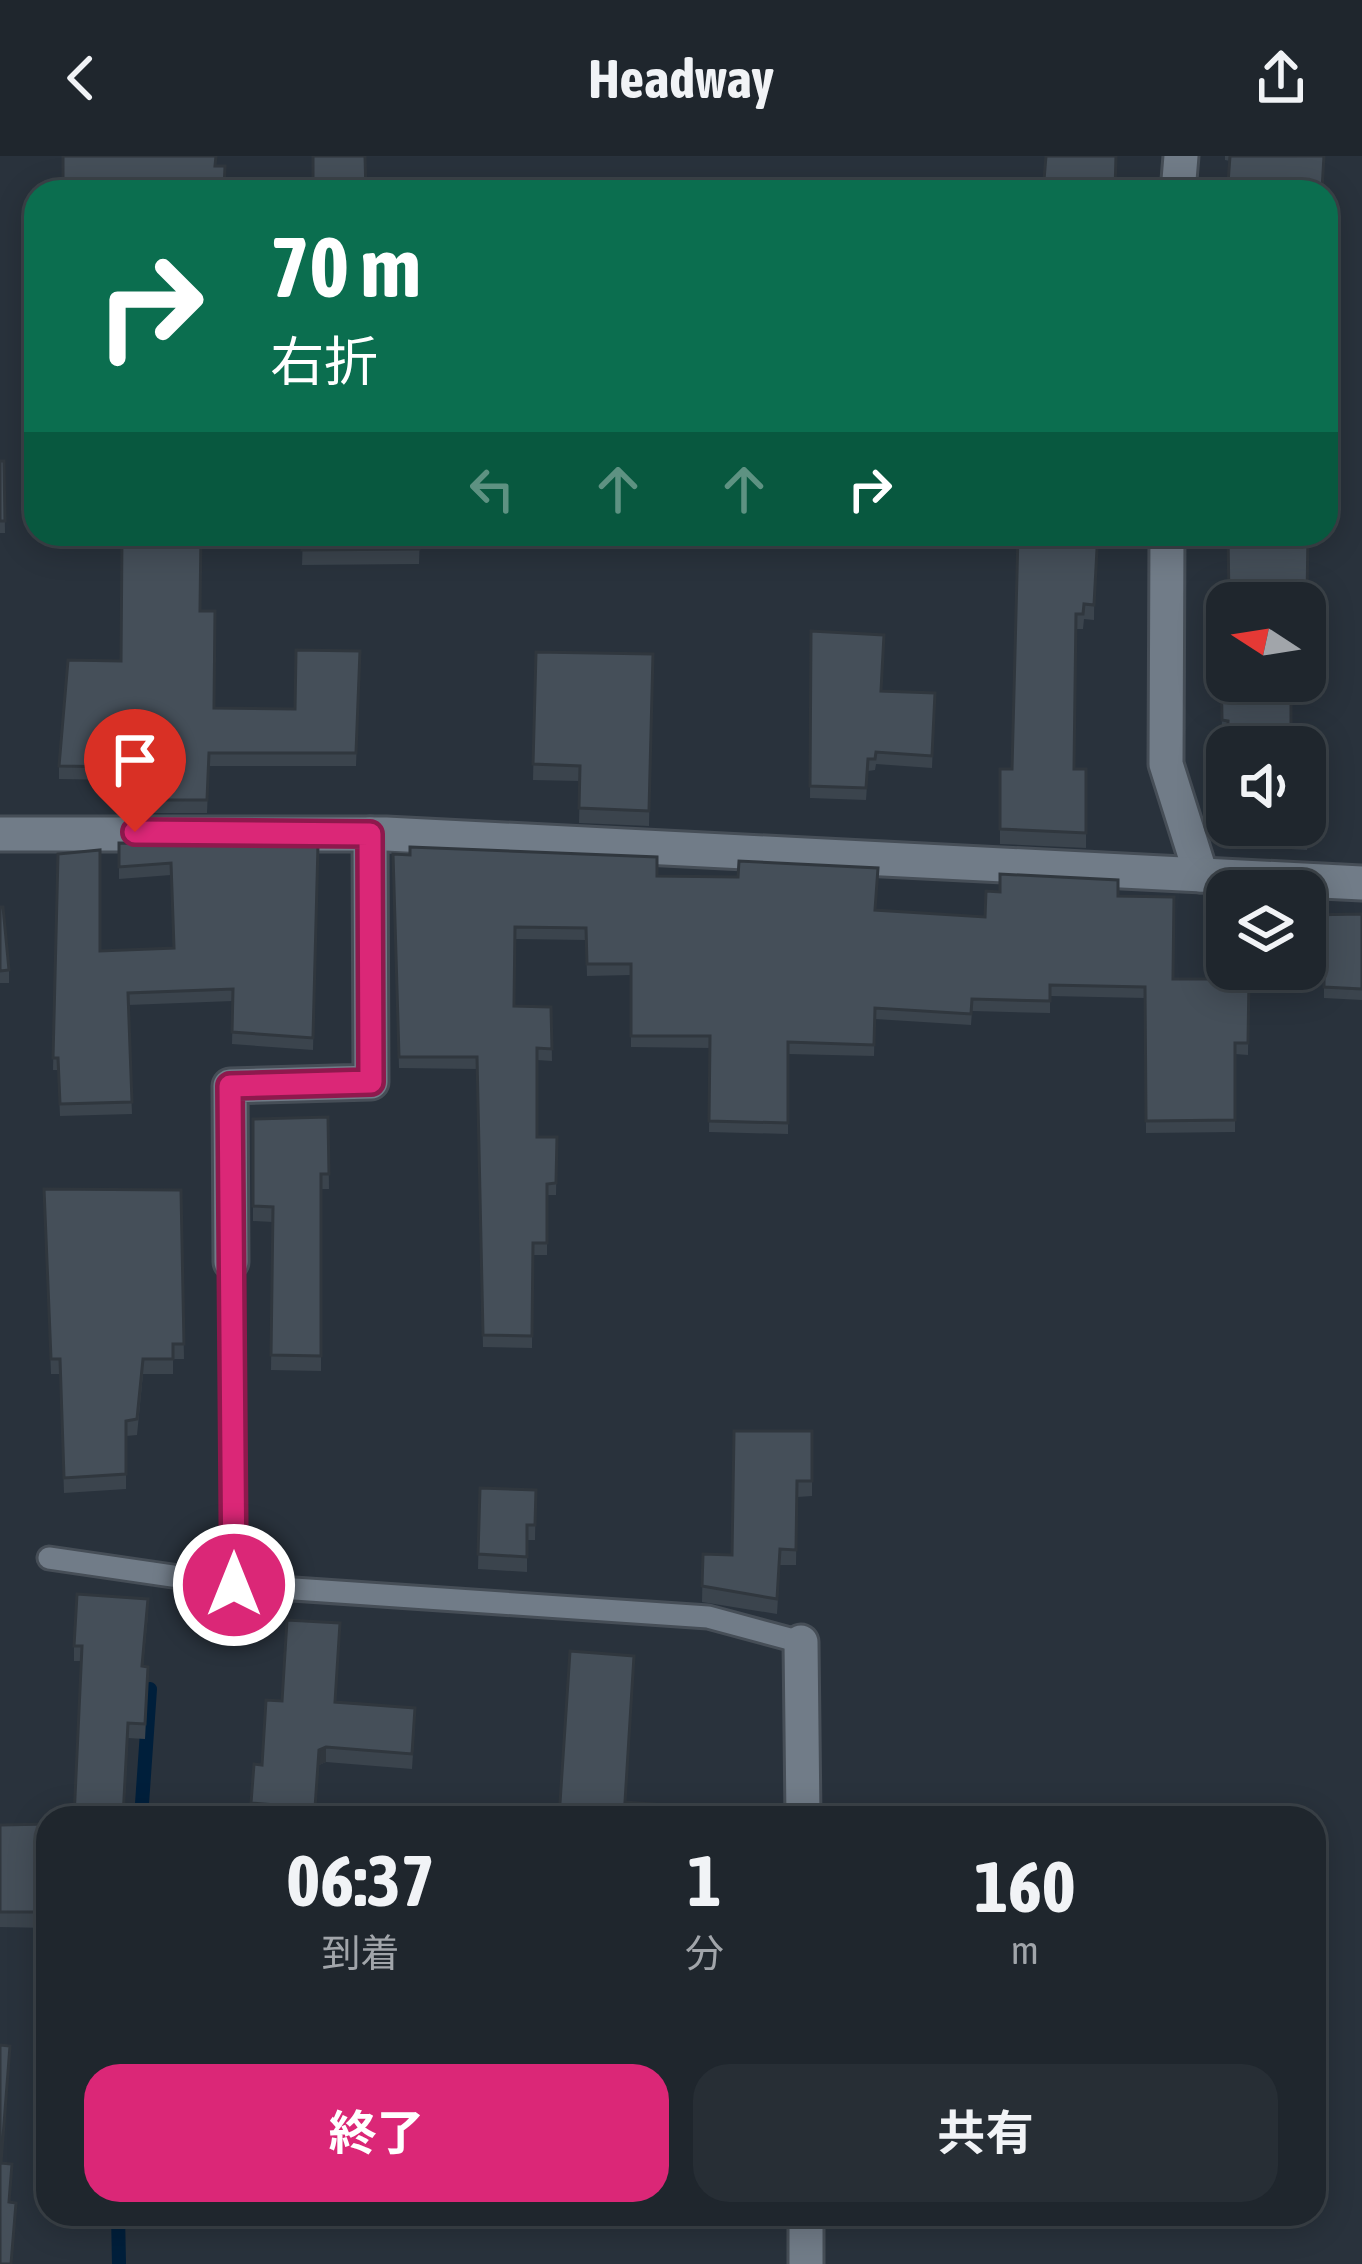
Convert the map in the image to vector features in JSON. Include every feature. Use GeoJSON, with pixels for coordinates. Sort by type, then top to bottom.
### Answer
{"type":"FeatureCollection","features":[{"type":"Feature","properties":{"kind":"street"},"geometry":{"type":"LineString","coordinates":[[1167,546],[1166,764],[1201,875]]}},
{"type":"Feature","properties":{"kind":"street"},"geometry":{"type":"LineString","coordinates":[[0,834],[370,834],[1362,884]]}},
{"type":"Feature","properties":{"kind":"street"},"geometry":{"type":"LineString","coordinates":[[231,1262],[230,1086],[371,1082],[370,834]]}},
{"type":"Feature","properties":{"kind":"street"},"geometry":{"type":"LineString","coordinates":[[801,1642],[803,1806]]}},
{"type":"Feature","properties":{"kind":"street"},"geometry":{"type":"LineString","coordinates":[[806,2226],[806,2264]]}},
{"type":"Feature","properties":{"kind":"lane"},"geometry":{"type":"LineString","coordinates":[[231,1262],[234,1585]]}},
{"type":"Feature","properties":{"kind":"lane"},"geometry":{"type":"LineString","coordinates":[[50,1558],[234,1585],[707,1617],[801,1642]]}},
{"type":"Feature","properties":{"kind":"building"},"geometry":{"type":"Polygon","coordinates":[[[63,156],[216,156],[215,166],[225,166],[224,180],[63,180],[63,156]]]}},
{"type":"Feature","properties":{"kind":"building"},"geometry":{"type":"Polygon","coordinates":[[[313,156],[365,156],[366,180],[313,180],[313,156]]]}},
{"type":"Feature","properties":{"kind":"building"},"geometry":{"type":"Polygon","coordinates":[[[1046,156],[1116,156],[1115,180],[1044,180],[1046,156]]]}},
{"type":"Feature","properties":{"kind":"building"},"geometry":{"type":"Polygon","coordinates":[[[1230,156],[1324,156],[1323,180],[1228,180],[1230,156]]]}},
{"type":"Feature","properties":{"kind":"building"},"geometry":{"type":"Polygon","coordinates":[[[0,461],[4,461],[5,521],[0,521],[0,461]]]}},
{"type":"Feature","properties":{"kind":"building"},"geometry":{"type":"Polygon","coordinates":[[[122,546],[201,546],[200,611],[215,611],[214,708],[295,709],[296,650],[360,651],[356,753],[209,753],[207,800],[119,800],[120,767],[59,766],[68,660],[121,661],[122,546]]]}},
{"type":"Feature","properties":{"kind":"building"},"geometry":{"type":"Polygon","coordinates":[[[302,546],[419,546],[419,549],[302,550],[302,546]]]}},
{"type":"Feature","properties":{"kind":"building"},"geometry":{"type":"Polygon","coordinates":[[[1018,546],[1097,546],[1094,605],[1084,604],[1083,614],[1076,614],[1074,769],[1086,769],[1086,833],[1000,829],[1000,769],[1012,769],[1018,546]]]}},
{"type":"Feature","properties":{"kind":"building"},"geometry":{"type":"Polygon","coordinates":[[[1228,546],[1308,546],[1307,582],[1229,582],[1228,546]]]}},
{"type":"Feature","properties":{"kind":"building"},"geometry":{"type":"Polygon","coordinates":[[[811,631],[884,635],[881,691],[935,693],[932,756],[876,752],[875,759],[868,759],[866,788],[810,786],[811,631]]]}},
{"type":"Feature","properties":{"kind":"building"},"geometry":{"type":"Polygon","coordinates":[[[536,652],[653,654],[649,811],[579,808],[580,766],[533,764],[536,652]]]}},
{"type":"Feature","properties":{"kind":"building"},"geometry":{"type":"Polygon","coordinates":[[[1222,702],[1291,702],[1291,726],[1228,726],[1228,721],[1222,720],[1222,702]]]}},
{"type":"Feature","properties":{"kind":"building"},"geometry":{"type":"Polygon","coordinates":[[[119,843],[318,845],[313,1038],[232,1032],[233,989],[128,993],[132,1102],[60,1104],[58,1058],[53,1058],[58,854],[100,850],[100,951],[174,948],[171,863],[119,867],[119,843]]]}},
{"type":"Feature","properties":{"kind":"building"},"geometry":{"type":"Polygon","coordinates":[[[410,847],[657,857],[657,876],[738,877],[739,861],[878,868],[875,910],[985,917],[986,891],[1000,892],[1000,874],[1118,880],[1118,896],[1174,897],[1173,979],[1206,979],[1206,990],[1249,990],[1248,1043],[1235,1043],[1235,1120],[1146,1121],[1145,987],[1050,985],[1050,1001],[972,999],[971,1014],[875,1008],[874,1045],[788,1042],[788,1123],[709,1121],[710,1036],[631,1036],[631,964],[587,964],[586,928],[515,927],[514,1006],[551,1007],[552,1049],[537,1048],[537,1137],[557,1137],[556,1183],[547,1184],[547,1243],[533,1243],[532,1336],[483,1335],[477,1057],[399,1057],[393,854],[410,855],[410,847]]]}},
{"type":"Feature","properties":{"kind":"building"},"geometry":{"type":"Polygon","coordinates":[[[0,907],[9,970],[0,971],[0,907]]]}},
{"type":"Feature","properties":{"kind":"building"},"geometry":{"type":"Polygon","coordinates":[[[1362,914],[1362,989],[1326,987],[1326,915],[1362,914]]]}},
{"type":"Feature","properties":{"kind":"building"},"geometry":{"type":"Polygon","coordinates":[[[328,1117],[329,1174],[321,1174],[321,1356],[271,1355],[273,1207],[253,1206],[253,1119],[328,1117]]]}},
{"type":"Feature","properties":{"kind":"building"},"geometry":{"type":"Polygon","coordinates":[[[44,1189],[181,1190],[184,1344],[173,1344],[173,1359],[143,1359],[137,1419],[126,1421],[126,1474],[64,1478],[60,1359],[51,1359],[44,1189]]]}},
{"type":"Feature","properties":{"kind":"building"},"geometry":{"type":"Polygon","coordinates":[[[734,1431],[812,1431],[812,1481],[797,1481],[796,1550],[780,1549],[777,1599],[702,1586],[703,1554],[732,1555],[734,1431]]]}},
{"type":"Feature","properties":{"kind":"building"},"geometry":{"type":"Polygon","coordinates":[[[480,1488],[536,1490],[535,1525],[527,1525],[527,1557],[478,1554],[480,1488]]]}},
{"type":"Feature","properties":{"kind":"building"},"geometry":{"type":"Polygon","coordinates":[[[77,1594],[148,1599],[142,1666],[148,1667],[145,1724],[128,1723],[124,1806],[75,1806],[82,1646],[74,1646],[77,1594]]]}},
{"type":"Feature","properties":{"kind":"building"},"geometry":{"type":"Polygon","coordinates":[[[287,1620],[340,1623],[335,1702],[415,1708],[412,1754],[326,1747],[319,1750],[315,1806],[251,1803],[254,1764],[262,1765],[266,1700],[282,1701],[287,1620]]]}},
{"type":"Feature","properties":{"kind":"building"},"geometry":{"type":"Polygon","coordinates":[[[570,1651],[634,1656],[625,1802],[680,1806],[560,1806],[570,1651]]]}},
{"type":"Feature","properties":{"kind":"building"},"geometry":{"type":"Polygon","coordinates":[[[36,1824],[36,1912],[0,1912],[0,1825],[36,1824]]]}},
{"type":"Feature","properties":{"kind":"building"},"geometry":{"type":"Polygon","coordinates":[[[0,2045],[10,2046],[1,2163],[12,2164],[9,2202],[16,2203],[11,2264],[0,2264],[0,2045]]]}},
{"type":"Feature","properties":{"kind":"waterway"},"geometry":{"type":"LineString","coordinates":[[142,1806],[150,1689]]}},
{"type":"Feature","properties":{"kind":"waterway"},"geometry":{"type":"LineString","coordinates":[[118,2226],[119,2264]]}},
{"type":"Feature","properties":{"kind":"route"},"geometry":{"type":"LineString","coordinates":[[135,832],[370,834],[371,1082],[230,1086],[234,1585]]}}]}
